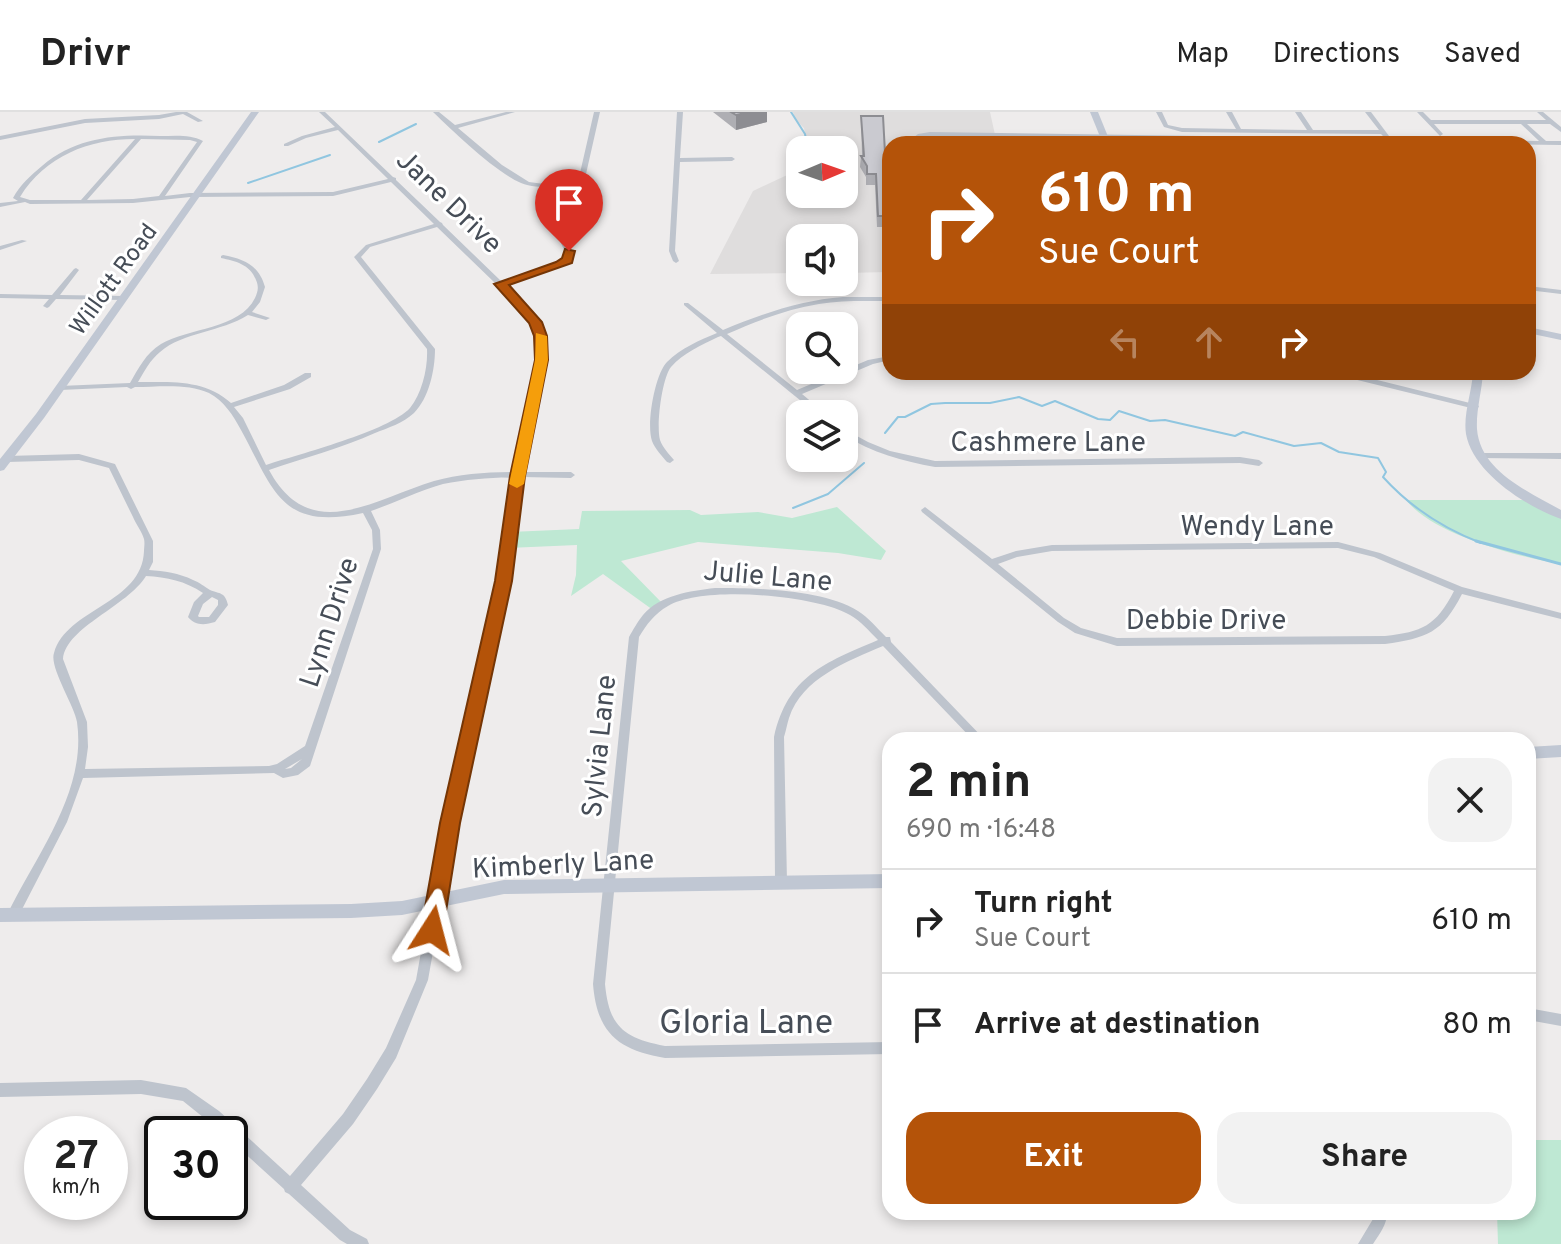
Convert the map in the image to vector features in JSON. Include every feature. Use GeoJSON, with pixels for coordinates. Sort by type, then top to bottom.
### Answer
{"type":"FeatureCollection","features":[{"type":"Feature","properties":{"kind":"street"},"geometry":{"type":"LineString","coordinates":[[0,138],[85,121],[159,117],[184,112],[200,121]]}},
{"type":"Feature","properties":{"kind":"street","name":"Willott Road"},"geometry":{"type":"LineString","coordinates":[[3,457],[60,388],[255,112]]}},
{"type":"Feature","properties":{"kind":"street","name":"Jane Drive"},"geometry":{"type":"LineString","coordinates":[[290,1187],[348,1119],[391,1053],[422,980],[450,823],[503,581],[518,476],[543,349],[535,322],[500,284],[322,112]]}},
{"type":"Feature","properties":{"kind":"street"},"geometry":{"type":"LineString","coordinates":[[436,112],[523,182],[553,183],[576,179],[583,174],[597,112]]}},
{"type":"Feature","properties":{"kind":"street"},"geometry":{"type":"LineString","coordinates":[[455,127],[512,112]]}},
{"type":"Feature","properties":{"kind":"street"},"geometry":{"type":"LineString","coordinates":[[676,261],[672,251],[680,112]]}},
{"type":"Feature","properties":{"kind":"street"},"geometry":{"type":"LineString","coordinates":[[1094,112],[1103,136]]}},
{"type":"Feature","properties":{"kind":"street"},"geometry":{"type":"LineString","coordinates":[[1159,112],[1166,126],[1171,128],[1384,132]]}},
{"type":"Feature","properties":{"kind":"street"},"geometry":{"type":"LineString","coordinates":[[1229,112],[1239,130]]}},
{"type":"Feature","properties":{"kind":"street"},"geometry":{"type":"LineString","coordinates":[[1298,112],[1311,131]]}},
{"type":"Feature","properties":{"kind":"street"},"geometry":{"type":"LineString","coordinates":[[1368,112],[1387,136]]}},
{"type":"Feature","properties":{"kind":"street"},"geometry":{"type":"LineString","coordinates":[[1420,112],[1440,134]]}},
{"type":"Feature","properties":{"kind":"street"},"geometry":{"type":"LineString","coordinates":[[1540,112],[1561,130]]}},
{"type":"Feature","properties":{"kind":"street"},"geometry":{"type":"LineString","coordinates":[[1429,122],[1552,122]]}},
{"type":"Feature","properties":{"kind":"street"},"geometry":{"type":"LineString","coordinates":[[1522,122],[1545,143]]}},
{"type":"Feature","properties":{"kind":"street"},"geometry":{"type":"LineString","coordinates":[[286,145],[339,128]]}},
{"type":"Feature","properties":{"kind":"street"},"geometry":{"type":"LineString","coordinates":[[1204,130],[1207,136]]}},
{"type":"Feature","properties":{"kind":"street"},"geometry":{"type":"LineString","coordinates":[[918,136],[970,136]]}},
{"type":"Feature","properties":{"kind":"street"},"geometry":{"type":"LineString","coordinates":[[82,202],[139,138]]}},
{"type":"Feature","properties":{"kind":"street"},"geometry":{"type":"LineString","coordinates":[[0,204],[16,195],[56,154],[72,146],[105,139],[139,138],[208,142]]}},
{"type":"Feature","properties":{"kind":"street"},"geometry":{"type":"LineString","coordinates":[[162,196],[198,143]]}},
{"type":"Feature","properties":{"kind":"street"},"geometry":{"type":"LineString","coordinates":[[1536,143],[1561,143]]}},
{"type":"Feature","properties":{"kind":"street"},"geometry":{"type":"LineString","coordinates":[[676,160],[732,159]]}},
{"type":"Feature","properties":{"kind":"street"},"geometry":{"type":"LineString","coordinates":[[0,204],[133,201],[162,196],[333,194],[394,179]]}},
{"type":"Feature","properties":{"kind":"street"},"geometry":{"type":"LineString","coordinates":[[553,183],[560,199]]}},
{"type":"Feature","properties":{"kind":"street"},"geometry":{"type":"LineString","coordinates":[[16,195],[22,202]]}},
{"type":"Feature","properties":{"kind":"street"},"geometry":{"type":"LineString","coordinates":[[265,468],[394,422],[418,403],[432,359],[431,349],[357,257],[368,246],[440,224]]}},
{"type":"Feature","properties":{"kind":"street"},"geometry":{"type":"LineString","coordinates":[[0,248],[24,241]]}},
{"type":"Feature","properties":{"kind":"street"},"geometry":{"type":"LineString","coordinates":[[500,284],[568,260],[570,256],[563,241]]}},
{"type":"Feature","properties":{"kind":"street"},"geometry":{"type":"LineString","coordinates":[[131,387],[161,347],[248,313],[258,300],[261,280],[250,265],[242,260],[223,257]]}},
{"type":"Feature","properties":{"kind":"street"},"geometry":{"type":"LineString","coordinates":[[47,306],[76,270]]}},
{"type":"Feature","properties":{"kind":"street"},"geometry":{"type":"LineString","coordinates":[[1536,289],[1561,292]]}},
{"type":"Feature","properties":{"kind":"street"},"geometry":{"type":"LineString","coordinates":[[0,296],[126,295]]}},
{"type":"Feature","properties":{"kind":"street"},"geometry":{"type":"LineString","coordinates":[[670,460],[654,440],[662,375],[667,366],[686,350],[812,303],[882,299]]}},
{"type":"Feature","properties":{"kind":"street"},"geometry":{"type":"LineString","coordinates":[[686,304],[805,400]]}},
{"type":"Feature","properties":{"kind":"street"},"geometry":{"type":"LineString","coordinates":[[248,313],[266,318]]}},
{"type":"Feature","properties":{"kind":"street"},"geometry":{"type":"LineString","coordinates":[[1536,332],[1561,337]]}},
{"type":"Feature","properties":{"kind":"street"},"geometry":{"type":"LineString","coordinates":[[797,393],[882,360]]}},
{"type":"Feature","properties":{"kind":"street"},"geometry":{"type":"LineString","coordinates":[[230,406],[287,387],[308,375]]}},
{"type":"Feature","properties":{"kind":"street"},"geometry":{"type":"LineString","coordinates":[[1368,380],[1475,407]]}},
{"type":"Feature","properties":{"kind":"street"},"geometry":{"type":"LineString","coordinates":[[1477,380],[1472,435],[1481,456],[1509,483],[1561,515]]}},
{"type":"Feature","properties":{"kind":"street"},"geometry":{"type":"LineString","coordinates":[[60,388],[196,388],[214,393],[230,406],[279,492],[294,507],[322,514],[366,510],[452,479],[571,475]]}},
{"type":"Feature","properties":{"kind":"street","name":"Cashmere Lane"},"geometry":{"type":"LineString","coordinates":[[858,440],[889,455],[935,464],[1240,460],[1259,463]]}},
{"type":"Feature","properties":{"kind":"street"},"geometry":{"type":"LineString","coordinates":[[1481,456],[1561,456]]}},
{"type":"Feature","properties":{"kind":"street"},"geometry":{"type":"LineString","coordinates":[[3,457],[79,457],[112,466],[149,541],[148,564],[144,573],[122,597],[76,632],[58,654],[58,665],[76,696],[82,722],[79,774],[6,915]]}},
{"type":"Feature","properties":{"kind":"street","name":"Lynn Drive"},"geometry":{"type":"LineString","coordinates":[[79,774],[275,768],[283,774],[294,772],[309,759],[309,749],[377,549],[376,530],[366,510]]}},
{"type":"Feature","properties":{"kind":"street","name":"Debbie Drive"},"geometry":{"type":"LineString","coordinates":[[925,510],[1078,631],[1095,638],[1134,643],[1385,640],[1409,637],[1439,624],[1448,614],[1459,590]]}},
{"type":"Feature","properties":{"kind":"street","name":"Wendy Lane"},"geometry":{"type":"LineString","coordinates":[[991,563],[1033,550],[1052,548],[1314,544],[1359,549],[1459,590],[1561,616]]}},
{"type":"Feature","properties":{"kind":"street"},"geometry":{"type":"LineString","coordinates":[[144,573],[171,574],[192,580],[210,594]]}},
{"type":"Feature","properties":{"kind":"street","name":"Julie Lane"},"geometry":{"type":"LineString","coordinates":[[647,616],[668,600],[699,591],[817,599],[851,611],[887,640],[973,732]]}},
{"type":"Feature","properties":{"kind":"street","name":"Sylvia Lane"},"geometry":{"type":"LineString","coordinates":[[608,885],[628,673],[634,637],[647,616]]}},
{"type":"Feature","properties":{"kind":"street"},"geometry":{"type":"LineString","coordinates":[[781,882],[779,737],[786,709],[803,684],[819,672],[887,640]]}},
{"type":"Feature","properties":{"kind":"street"},"geometry":{"type":"LineString","coordinates":[[1536,753],[1561,751]]}},
{"type":"Feature","properties":{"kind":"street","name":"Kimberly Lane"},"geometry":{"type":"LineString","coordinates":[[6,915],[351,911],[402,908],[504,887],[882,881]]}},
{"type":"Feature","properties":{"kind":"street","name":"Gloria Lane"},"geometry":{"type":"LineString","coordinates":[[608,885],[599,1005],[608,1025],[622,1039],[641,1049],[665,1052],[882,1048]]}},
{"type":"Feature","properties":{"kind":"street"},"geometry":{"type":"LineString","coordinates":[[1536,1015],[1561,1020]]}},
{"type":"Feature","properties":{"kind":"street"},"geometry":{"type":"LineString","coordinates":[[0,1090],[141,1087],[186,1095],[214,1116],[345,1235],[362,1244]]}},
{"type":"Feature","properties":{"kind":"street"},"geometry":{"type":"LineString","coordinates":[[1365,1244],[1380,1220]]}},
{"type":"Feature","properties":{"kind":"shaded area"},"geometry":{"type":"Polygon","coordinates":[[[793,112],[990,112],[995,136],[882,136],[882,272],[858,273],[858,224],[786,224],[786,273],[710,274],[753,191],[786,176],[786,208],[858,208],[858,136],[805,136],[793,112]]]}},
{"type":"Feature","properties":{"kind":"green space"},"geometry":{"type":"Polygon","coordinates":[[[1406,500],[1537,500],[1561,515],[1561,564],[1500,550],[1456,534],[1419,513],[1406,500]]]}},
{"type":"Feature","properties":{"kind":"green space"},"geometry":{"type":"Polygon","coordinates":[[[837,507],[886,551],[881,560],[838,553],[698,542],[621,561],[663,604],[653,610],[603,574],[571,596],[576,575],[577,545],[508,548],[510,532],[579,529],[582,511],[690,510],[701,515],[758,512],[792,518],[837,507]]]}},
{"type":"Feature","properties":{"kind":"green space"},"geometry":{"type":"Polygon","coordinates":[[[1536,1140],[1561,1140],[1561,1244],[1498,1244],[1497,1220],[1536,1220],[1536,1140]]]}},
{"type":"Feature","properties":{"kind":"building"},"geometry":{"type":"Polygon","coordinates":[[[861,116],[883,116],[882,216],[878,216],[876,174],[867,174],[867,166],[861,156],[864,156],[861,116]]]}},
{"type":"Feature","properties":{"kind":"waterway"},"geometry":{"type":"LineString","coordinates":[[791,112],[805,136]]}},
{"type":"Feature","properties":{"kind":"waterway"},"geometry":{"type":"LineString","coordinates":[[379,142],[416,124]]}},
{"type":"Feature","properties":{"kind":"waterway"},"geometry":{"type":"LineString","coordinates":[[248,183],[330,155]]}},
{"type":"Feature","properties":{"kind":"waterway"},"geometry":{"type":"LineString","coordinates":[[885,433],[898,417],[905,417],[931,404],[990,403],[1019,397],[1042,406],[1055,401],[1098,419],[1110,420],[1119,411],[1150,421],[1165,420],[1235,436],[1243,432],[1294,446],[1321,443],[1339,452],[1378,458],[1386,472],[1383,477],[1416,508],[1440,524],[1477,541]]}},
{"type":"Feature","properties":{"kind":"waterway"},"geometry":{"type":"LineString","coordinates":[[793,508],[828,494],[864,463]]}},
{"type":"Feature","properties":{"kind":"waterway"},"geometry":{"type":"LineString","coordinates":[[1477,541],[1561,564]]}},
{"type":"Feature","properties":{"kind":"waterway"},"geometry":{"type":"LineString","coordinates":[[1477,541],[1481,543]]}},
{"type":"Feature","properties":{"kind":"slow traffic"},"geometry":{"type":"LineString","coordinates":[[517,484],[542,360],[541,336]]}},
{"type":"Feature","properties":{"kind":"route"},"geometry":{"type":"LineString","coordinates":[[432,930],[441,867],[503,581],[513,503],[542,360],[541,336],[535,322],[500,284],[561,264],[568,260],[569,251]]}}]}
